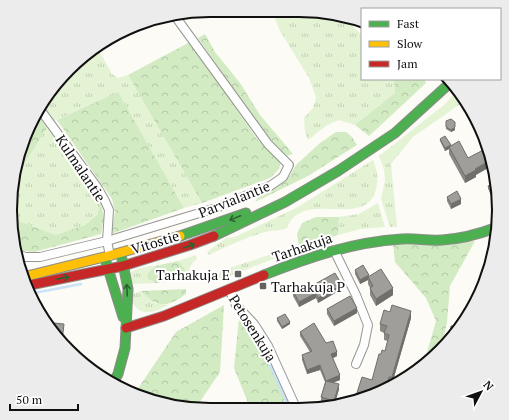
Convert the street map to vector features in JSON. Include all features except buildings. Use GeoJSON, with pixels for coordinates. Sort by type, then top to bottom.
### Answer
{"type":"FeatureCollection","features":[{"type":"Feature","properties":{"kind":"main road","name":"Vitostie"},"geometry":{"type":"LineString","coordinates":[[32,285],[109,270],[218,235],[285,202],[338,171],[395,133],[447,86]]}},
{"type":"Feature","properties":{"kind":"main road","name":"Vitostie"},"geometry":{"type":"LineString","coordinates":[[29,276],[122,253],[211,227],[254,210],[285,202]]}},
{"type":"Feature","properties":{"kind":"main road","name":"Tarhakuja"},"geometry":{"type":"LineString","coordinates":[[126,328],[164,316],[229,289],[348,246],[402,240],[442,240],[482,233],[491,230]]}},
{"type":"Feature","properties":{"kind":"main road"},"geometry":{"type":"LineString","coordinates":[[116,378],[125,348],[128,289],[122,253]]}},
{"type":"Feature","properties":{"kind":"main road"},"geometry":{"type":"LineString","coordinates":[[107,257],[109,270],[126,328]]}},
{"type":"Feature","properties":{"kind":"street","name":"Parvialantie"},"geometry":{"type":"LineString","coordinates":[[107,241],[216,208],[270,186],[283,177],[289,165],[268,144],[178,20]]}},
{"type":"Feature","properties":{"kind":"street","name":"Kulmalantie"},"geometry":{"type":"LineString","coordinates":[[43,113],[97,187],[105,201],[108,210],[107,257]]}},
{"type":"Feature","properties":{"kind":"street"},"geometry":{"type":"LineString","coordinates":[[23,256],[40,257],[107,241]]}},
{"type":"Feature","properties":{"kind":"street"},"geometry":{"type":"LineString","coordinates":[[334,250],[356,295],[368,325],[364,345],[356,364]]}},
{"type":"Feature","properties":{"kind":"street","name":"Petosenkuja"},"geometry":{"type":"LineString","coordinates":[[229,289],[236,305],[254,324],[268,346],[294,403]]}},
{"type":"Feature","properties":{"kind":"green space"},"geometry":{"type":"Polygon","coordinates":[[[275,17],[312,17],[354,25],[354,28],[361,34],[361,80],[394,80],[395,93],[355,125],[339,120],[327,125],[308,140],[305,132],[304,118],[313,108],[316,97],[309,78],[279,29],[275,17]]]}},
{"type":"Feature","properties":{"kind":"green space"},"geometry":{"type":"Polygon","coordinates":[[[205,34],[215,52],[240,83],[260,115],[293,154],[286,156],[262,130],[198,38],[205,34]]]}},
{"type":"Feature","properties":{"kind":"green space"},"geometry":{"type":"Polygon","coordinates":[[[190,42],[257,139],[281,162],[279,169],[270,178],[202,203],[128,75],[190,42]]]}},
{"type":"Feature","properties":{"kind":"green space"},"geometry":{"type":"Polygon","coordinates":[[[100,52],[112,74],[118,78],[128,75],[202,203],[184,208],[118,93],[54,121],[45,110],[65,83],[83,65],[100,52]]]}},
{"type":"Feature","properties":{"kind":"green space"},"geometry":{"type":"Polygon","coordinates":[[[394,80],[424,80],[426,83],[369,136],[355,125],[395,93],[394,80]]]}},
{"type":"Feature","properties":{"kind":"green space"},"geometry":{"type":"Polygon","coordinates":[[[118,92],[184,208],[111,234],[115,212],[112,199],[57,120],[118,92]]]}},
{"type":"Feature","properties":{"kind":"green space"},"geometry":{"type":"Polygon","coordinates":[[[453,95],[460,104],[413,137],[391,164],[397,227],[390,227],[381,199],[385,180],[384,169],[379,156],[444,105],[453,95]]]}},
{"type":"Feature","properties":{"kind":"green space"},"geometry":{"type":"Polygon","coordinates":[[[40,118],[47,128],[22,168],[27,148],[40,118]]]}},
{"type":"Feature","properties":{"kind":"green space"},"geometry":{"type":"Polygon","coordinates":[[[47,128],[100,199],[98,214],[85,225],[56,235],[21,222],[17,219],[17,197],[22,168],[47,128]]]}},
{"type":"Feature","properties":{"kind":"green space"},"geometry":{"type":"Polygon","coordinates":[[[336,132],[346,132],[352,137],[357,145],[308,176],[255,202],[259,196],[289,177],[296,165],[320,143],[336,132]]]}},
{"type":"Feature","properties":{"kind":"green space"},"geometry":{"type":"Polygon","coordinates":[[[373,160],[377,172],[377,184],[375,193],[368,203],[357,208],[318,209],[305,211],[295,217],[287,228],[258,234],[236,242],[209,255],[207,252],[226,238],[235,237],[298,207],[373,160]]]}},
{"type":"Feature","properties":{"kind":"green space"},"geometry":{"type":"Polygon","coordinates":[[[100,199],[104,217],[101,234],[34,252],[22,250],[17,219],[56,235],[85,225],[98,214],[100,199]]]}},
{"type":"Feature","properties":{"kind":"green space"},"geometry":{"type":"Polygon","coordinates":[[[378,203],[385,227],[361,229],[338,235],[339,217],[359,214],[378,203]]]}},
{"type":"Feature","properties":{"kind":"green space"},"geometry":{"type":"Polygon","coordinates":[[[316,217],[339,217],[338,235],[299,247],[297,234],[302,223],[316,217]]]}},
{"type":"Feature","properties":{"kind":"green space"},"geometry":{"type":"Polygon","coordinates":[[[475,241],[450,286],[447,322],[444,337],[426,355],[436,321],[426,298],[395,262],[393,244],[475,241]]]}},
{"type":"Feature","properties":{"kind":"green space"},"geometry":{"type":"Polygon","coordinates":[[[287,250],[287,253],[224,278],[220,278],[218,275],[221,271],[287,250]]]}},
{"type":"Feature","properties":{"kind":"green space"},"geometry":{"type":"Polygon","coordinates":[[[196,255],[197,259],[192,263],[190,268],[189,279],[182,279],[184,269],[178,261],[196,255]]]}},
{"type":"Feature","properties":{"kind":"green space"},"geometry":{"type":"Polygon","coordinates":[[[178,261],[185,269],[182,279],[156,283],[148,279],[148,273],[155,266],[178,261]]]}},
{"type":"Feature","properties":{"kind":"green space"},"geometry":{"type":"Polygon","coordinates":[[[155,266],[148,273],[148,279],[156,283],[133,284],[129,279],[131,272],[135,270],[155,266]]]}},
{"type":"Feature","properties":{"kind":"green space"},"geometry":{"type":"Polygon","coordinates":[[[186,289],[186,294],[168,304],[152,301],[141,291],[186,289]]]}},
{"type":"Feature","properties":{"kind":"green space"},"geometry":{"type":"Polygon","coordinates":[[[141,291],[155,303],[169,305],[152,312],[143,312],[139,310],[132,302],[130,295],[141,291]]]}},
{"type":"Feature","properties":{"kind":"green space"},"geometry":{"type":"Polygon","coordinates":[[[224,305],[220,372],[199,403],[172,399],[138,389],[176,332],[224,305]]]}},
{"type":"Feature","properties":{"kind":"green space"},"geometry":{"type":"Polygon","coordinates":[[[240,308],[264,345],[291,403],[248,403],[234,368],[240,308]]]}},
{"type":"Feature","properties":{"kind":"waterway"},"geometry":{"type":"LineString","coordinates":[[36,293],[81,284]]}},
{"type":"Feature","properties":{"kind":"waterway"},"geometry":{"type":"LineString","coordinates":[[265,354],[287,403]]}},
{"type":"Feature","properties":{"kind":"traffic: fast"},"geometry":{"type":"LineString","coordinates":[[214,236],[285,202],[338,171],[395,133],[447,86]]}},
{"type":"Feature","properties":{"kind":"traffic: fast"},"geometry":{"type":"LineString","coordinates":[[180,236],[246,213]]}},
{"type":"Feature","properties":{"kind":"traffic: fast"},"geometry":{"type":"LineString","coordinates":[[264,275],[315,256],[366,243],[402,239],[449,239],[469,236],[491,229]]}},
{"type":"Feature","properties":{"kind":"traffic: fast"},"geometry":{"type":"LineString","coordinates":[[116,378],[125,348],[128,289],[122,259]]}},
{"type":"Feature","properties":{"kind":"traffic: fast"},"geometry":{"type":"LineString","coordinates":[[106,262],[123,317]]}},
{"type":"Feature","properties":{"kind":"traffic: slow"},"geometry":{"type":"LineString","coordinates":[[29,276],[180,236]]}},
{"type":"Feature","properties":{"kind":"traffic: jam"},"geometry":{"type":"LineString","coordinates":[[32,285],[123,266],[214,236]]}},
{"type":"Feature","properties":{"kind":"traffic: jam"},"geometry":{"type":"LineString","coordinates":[[126,328],[164,316],[264,275]]}},
{"type":"Feature","properties":{"kind":"place","name":"Tarhakuja E"},"geometry":{"type":"Point","coordinates":[238,274]}},
{"type":"Feature","properties":{"kind":"place","name":"Tarhakuja P"},"geometry":{"type":"Point","coordinates":[263,286]}}]}
